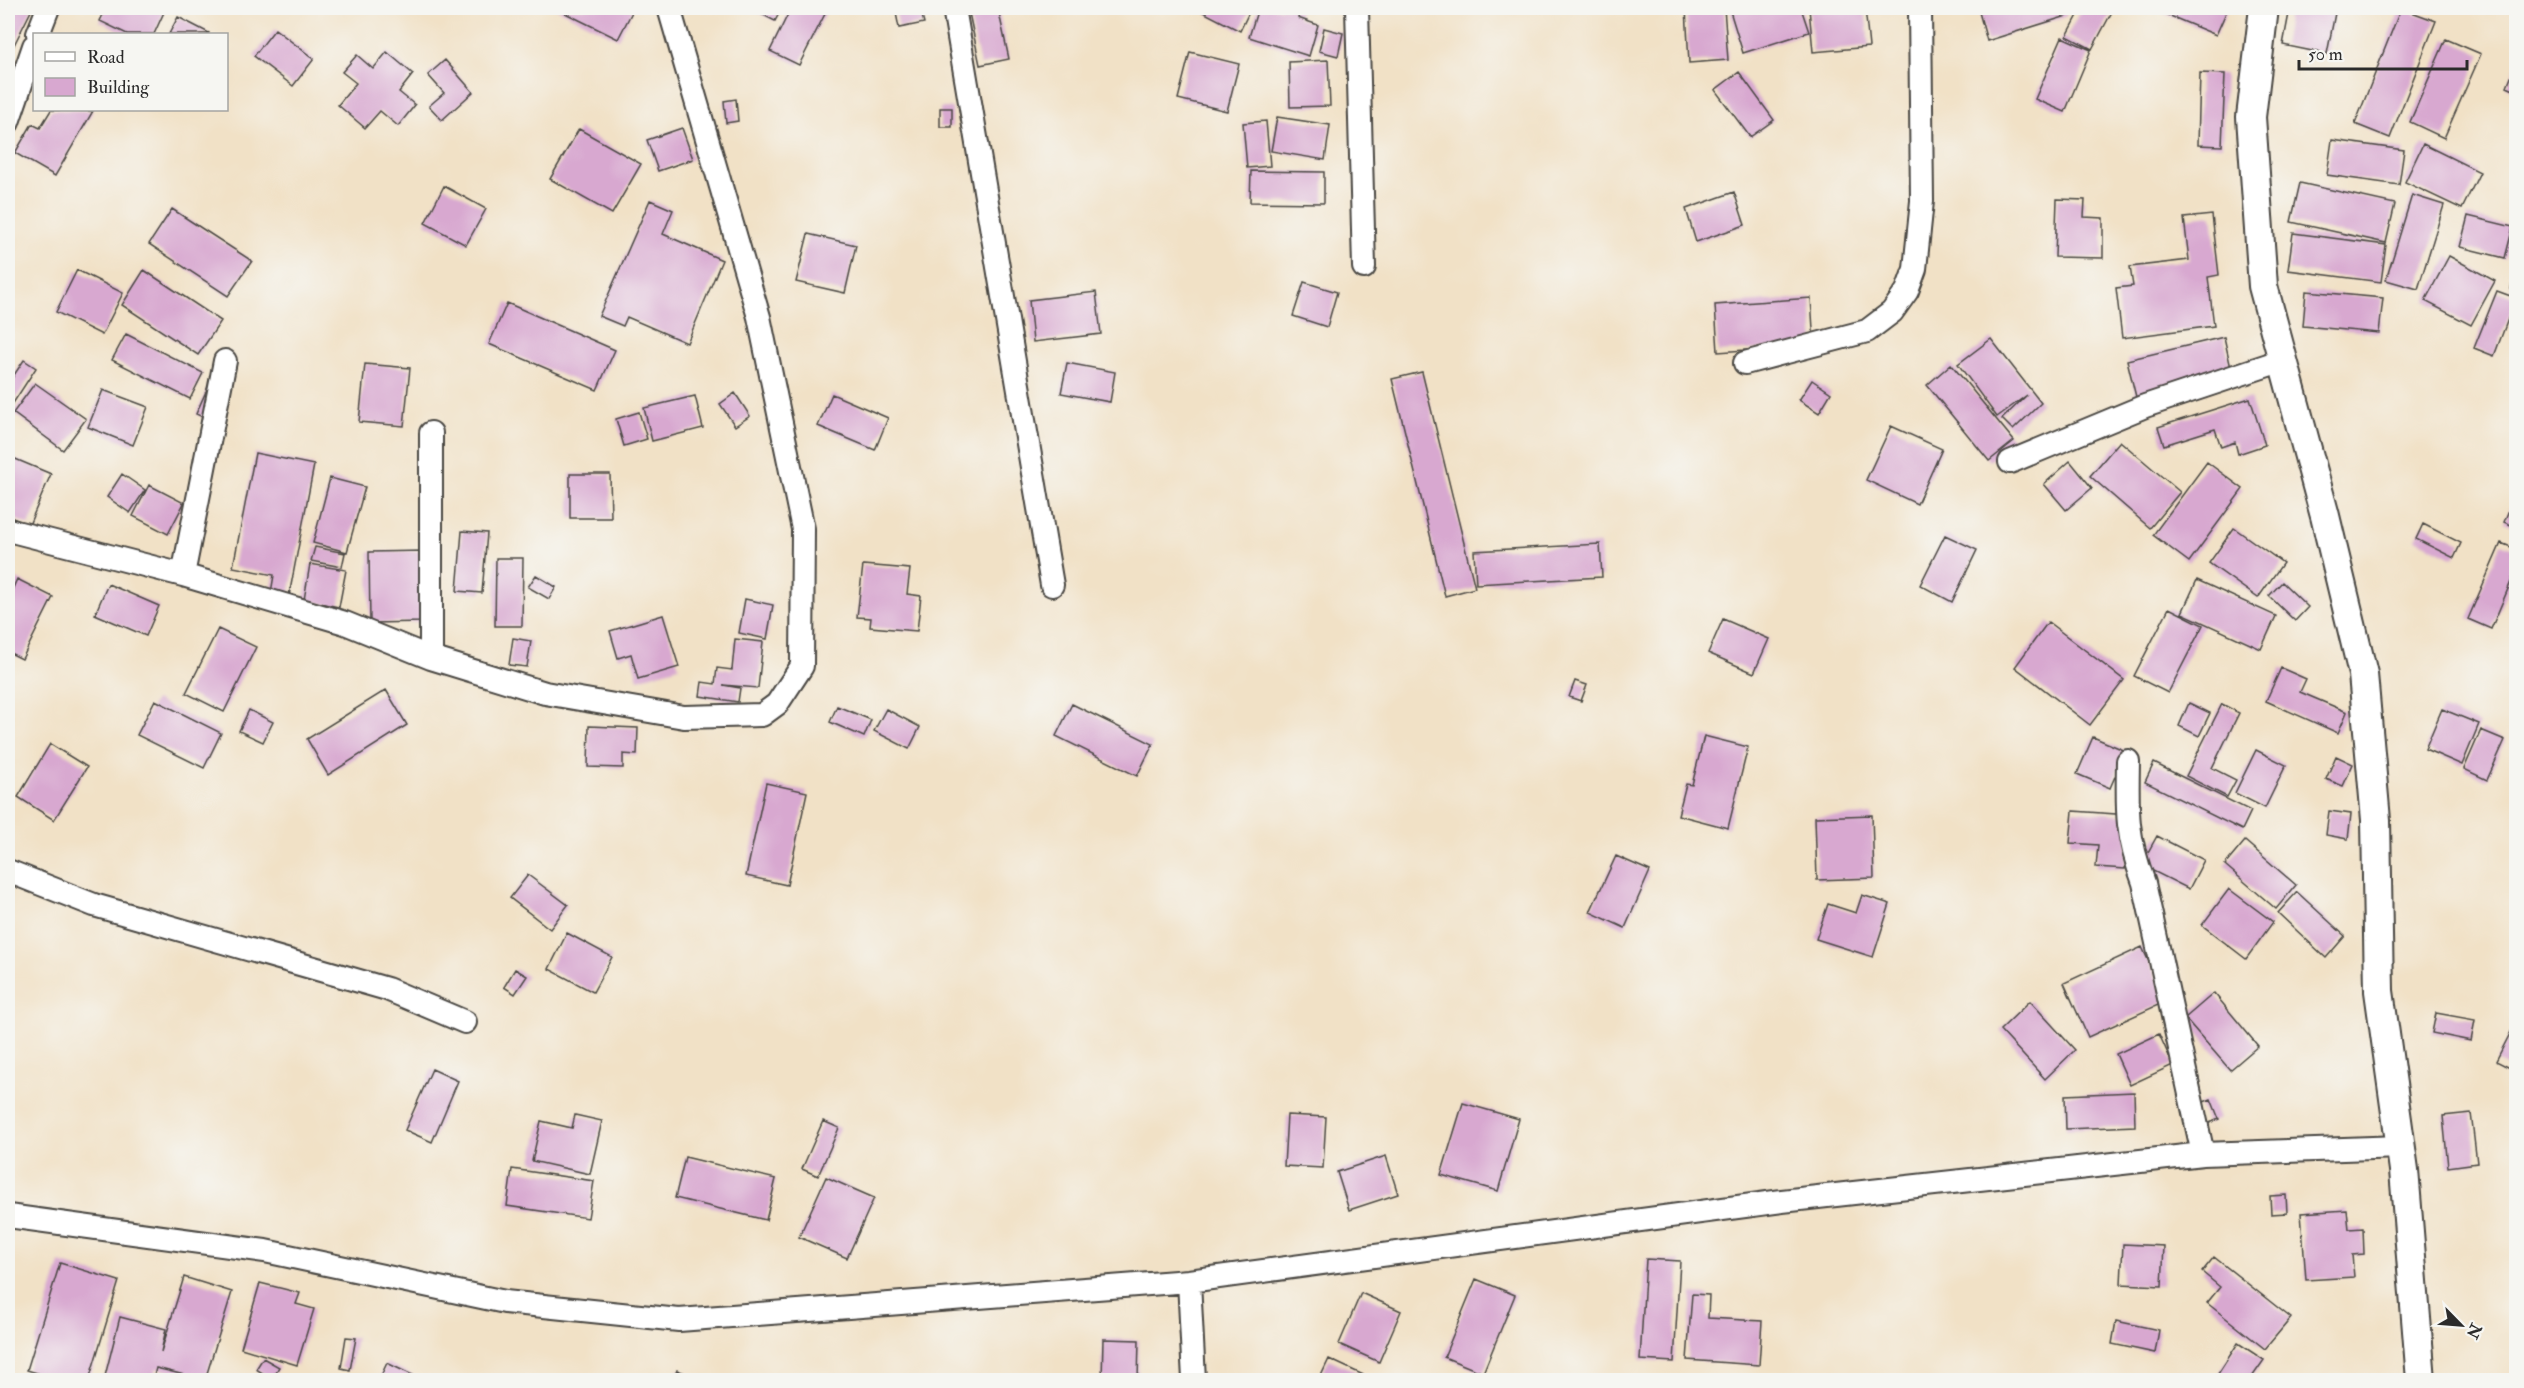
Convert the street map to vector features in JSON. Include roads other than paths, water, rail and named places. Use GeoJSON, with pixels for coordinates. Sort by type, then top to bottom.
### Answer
{"type":"FeatureCollection","features":[{"type":"Feature","properties":{"kind":"street"},"geometry":{"type":"LineString","coordinates":[[38,33],[48,8]]}},
{"type":"Feature","properties":{"kind":"street"},"geometry":{"type":"LineString","coordinates":[[8,530],[183,575],[345,623],[431,658],[545,693],[684,717],[762,715],[777,704],[802,666],[803,529],[759,317],[710,139],[669,8]]}},
{"type":"Feature","properties":{"kind":"street"},"geometry":{"type":"LineString","coordinates":[[954,8],[1052,585]]}},
{"type":"Feature","properties":{"kind":"street"},"geometry":{"type":"LineString","coordinates":[[1357,8],[1364,267]]}},
{"type":"Feature","properties":{"kind":"street"},"geometry":{"type":"LineString","coordinates":[[1745,363],[1867,331],[1892,312],[1907,291],[1915,269],[1922,201],[1920,8]]}},
{"type":"Feature","properties":{"kind":"street"},"geometry":{"type":"LineString","coordinates":[[2264,8],[2251,117],[2255,201],[2263,286],[2325,516],[2362,674],[2376,820],[2379,991],[2401,1147],[2421,1380]]}},
{"type":"Feature","properties":{"kind":"street"},"geometry":{"type":"LineString","coordinates":[[8,122],[33,49]]}},
{"type":"Feature","properties":{"kind":"street"},"geometry":{"type":"LineString","coordinates":[[2010,462],[2145,406],[2283,360]]}},
{"type":"Feature","properties":{"kind":"street"},"geometry":{"type":"LineString","coordinates":[[183,575],[225,361]]}},
{"type":"Feature","properties":{"kind":"street"},"geometry":{"type":"LineString","coordinates":[[431,433],[431,658]]}},
{"type":"Feature","properties":{"kind":"street"},"geometry":{"type":"LineString","coordinates":[[2128,761],[2126,814],[2131,848],[2144,883],[2203,1154]]}},
{"type":"Feature","properties":{"kind":"street"},"geometry":{"type":"LineString","coordinates":[[8,871],[94,905],[387,989],[465,1022]]}},
{"type":"Feature","properties":{"kind":"street"},"geometry":{"type":"LineString","coordinates":[[8,1216],[265,1251],[505,1302],[679,1320],[1189,1281],[1782,1201],[2203,1154],[2401,1147]]}},
{"type":"Feature","properties":{"kind":"street"},"geometry":{"type":"LineString","coordinates":[[1189,1281],[1194,1380]]}}]}
